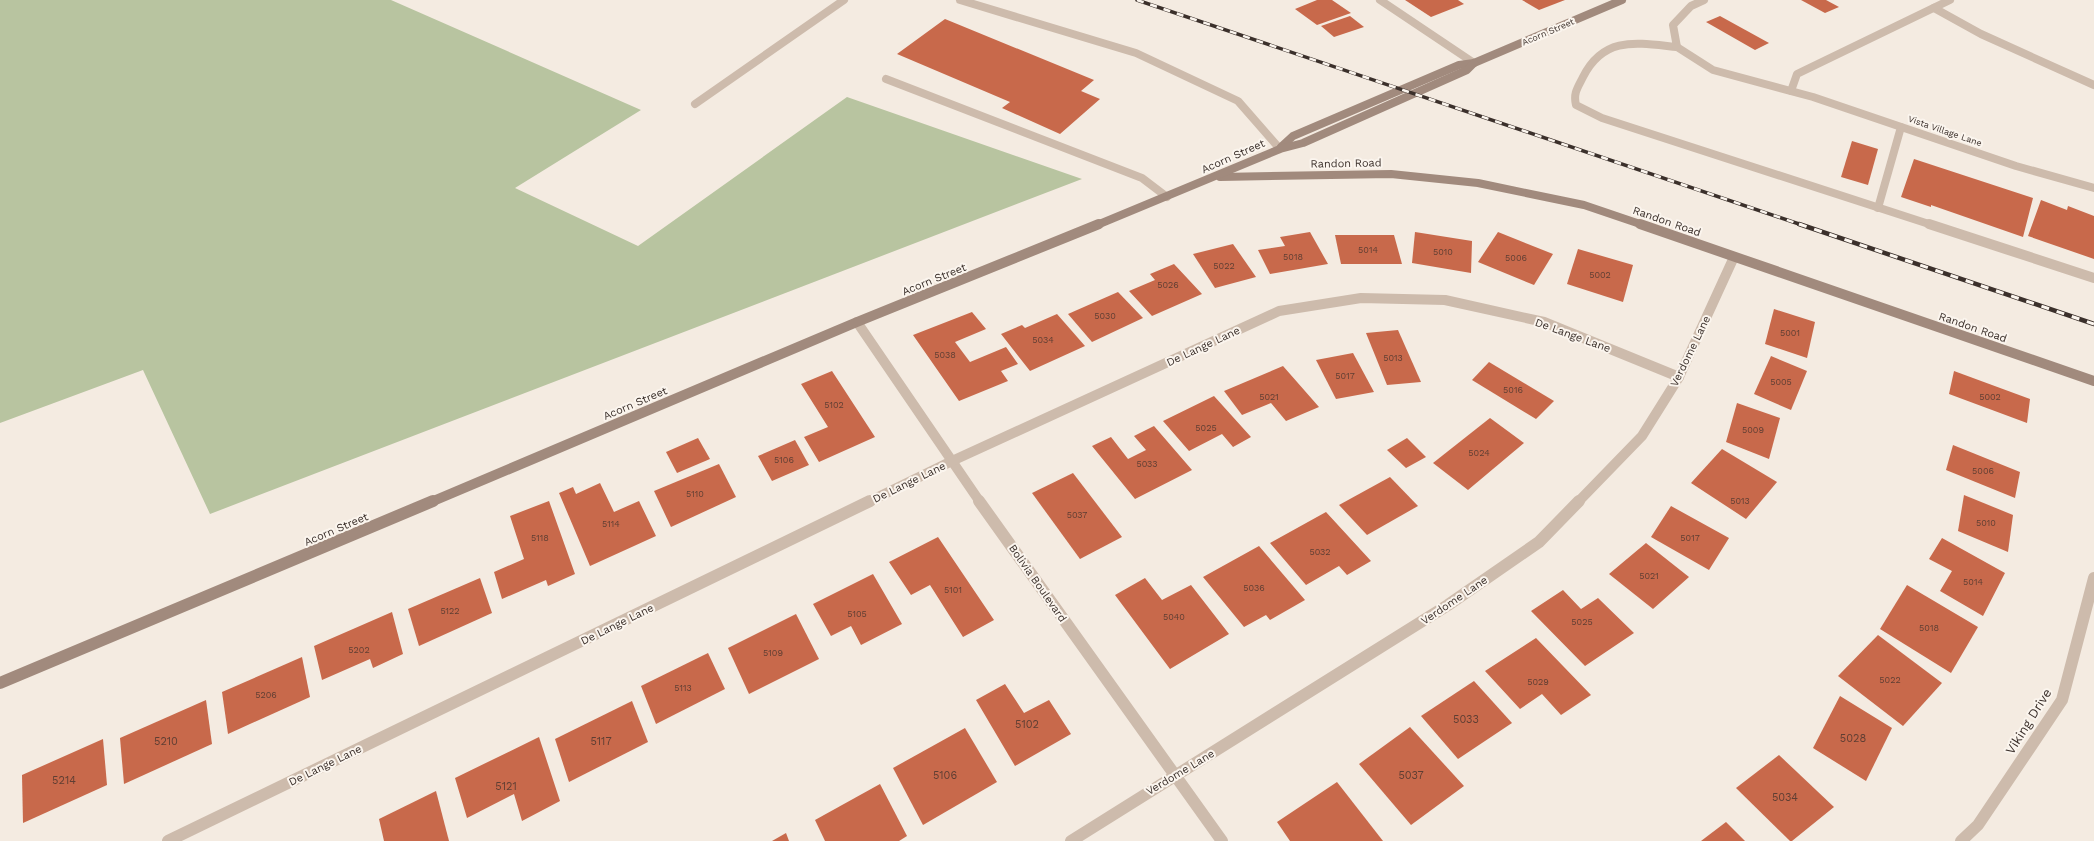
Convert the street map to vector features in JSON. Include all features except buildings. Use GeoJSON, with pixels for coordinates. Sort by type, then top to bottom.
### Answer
{"type":"FeatureCollection","features":[{"type":"Feature","properties":{"kind":"street"},"geometry":{"type":"LineString","coordinates":[[695,104],[844,0]]}},
{"type":"Feature","properties":{"kind":"street"},"geometry":{"type":"LineString","coordinates":[[960,0],[1136,52],[1238,101],[1280,149]]}},
{"type":"Feature","properties":{"kind":"street"},"geometry":{"type":"LineString","coordinates":[[1380,0],[1474,63]]}},
{"type":"Feature","properties":{"kind":"street"},"geometry":{"type":"LineString","coordinates":[[1704,0],[1691,6],[1673,25],[1677,47],[1631,43],[1614,46],[1593,61],[1574,96],[1576,105],[1602,118],[2094,278]]}},
{"type":"Feature","properties":{"kind":"street"},"geometry":{"type":"LineString","coordinates":[[1791,91],[1797,74],[1950,0]]}},
{"type":"Feature","properties":{"kind":"street","name":"Acorn Street"},"geometry":{"type":"LineString","coordinates":[[0,683],[858,322],[1214,178],[1280,149],[1303,143],[1467,70],[1474,63],[1617,1]]}},
{"type":"Feature","properties":{"kind":"street"},"geometry":{"type":"LineString","coordinates":[[1934,8],[1981,34],[2094,85]]}},
{"type":"Feature","properties":{"kind":"street","name":"Vista Village Lane"},"geometry":{"type":"LineString","coordinates":[[1677,47],[1713,70],[1791,91],[2016,166],[2094,188]]}},
{"type":"Feature","properties":{"kind":"street"},"geometry":{"type":"LineString","coordinates":[[886,79],[1142,178],[1167,197]]}},
{"type":"Feature","properties":{"kind":"street"},"geometry":{"type":"LineString","coordinates":[[1878,208],[1901,127]]}},
{"type":"Feature","properties":{"kind":"street","name":"Randon Road"},"geometry":{"type":"LineString","coordinates":[[1214,178],[1391,174],[1478,183],[1584,205],[2094,381]]}},
{"type":"Feature","properties":{"kind":"street","name":"Verdome Lane"},"geometry":{"type":"LineString","coordinates":[[1071,841],[1448,605],[1539,542],[1642,436],[1679,377],[1734,257]]}},
{"type":"Feature","properties":{"kind":"street","name":"De Lange Lane"},"geometry":{"type":"LineString","coordinates":[[168,841],[952,461],[1279,311],[1361,298],[1445,300],[1544,322],[1679,377]]}},
{"type":"Feature","properties":{"kind":"street","name":"Bolivia Boulevard"},"geometry":{"type":"LineString","coordinates":[[858,322],[952,461],[1174,776],[1222,841]]}},
{"type":"Feature","properties":{"kind":"street","name":"Viking Drive"},"geometry":{"type":"LineString","coordinates":[[1961,841],[1978,825],[2062,700],[2094,578]]}},
{"type":"Feature","properties":{"kind":"green space"},"geometry":{"type":"Polygon","coordinates":[[[0,0],[391,0],[641,110],[515,188],[638,246],[847,97],[1082,179],[210,514],[143,370],[0,423],[0,0]]]}},
{"type":"Feature","properties":{"kind":"railway"},"geometry":{"type":"LineString","coordinates":[[1137,0],[1802,225]]}},
{"type":"Feature","properties":{"kind":"railway"},"geometry":{"type":"LineString","coordinates":[[1799,224],[2094,324]]}}]}
